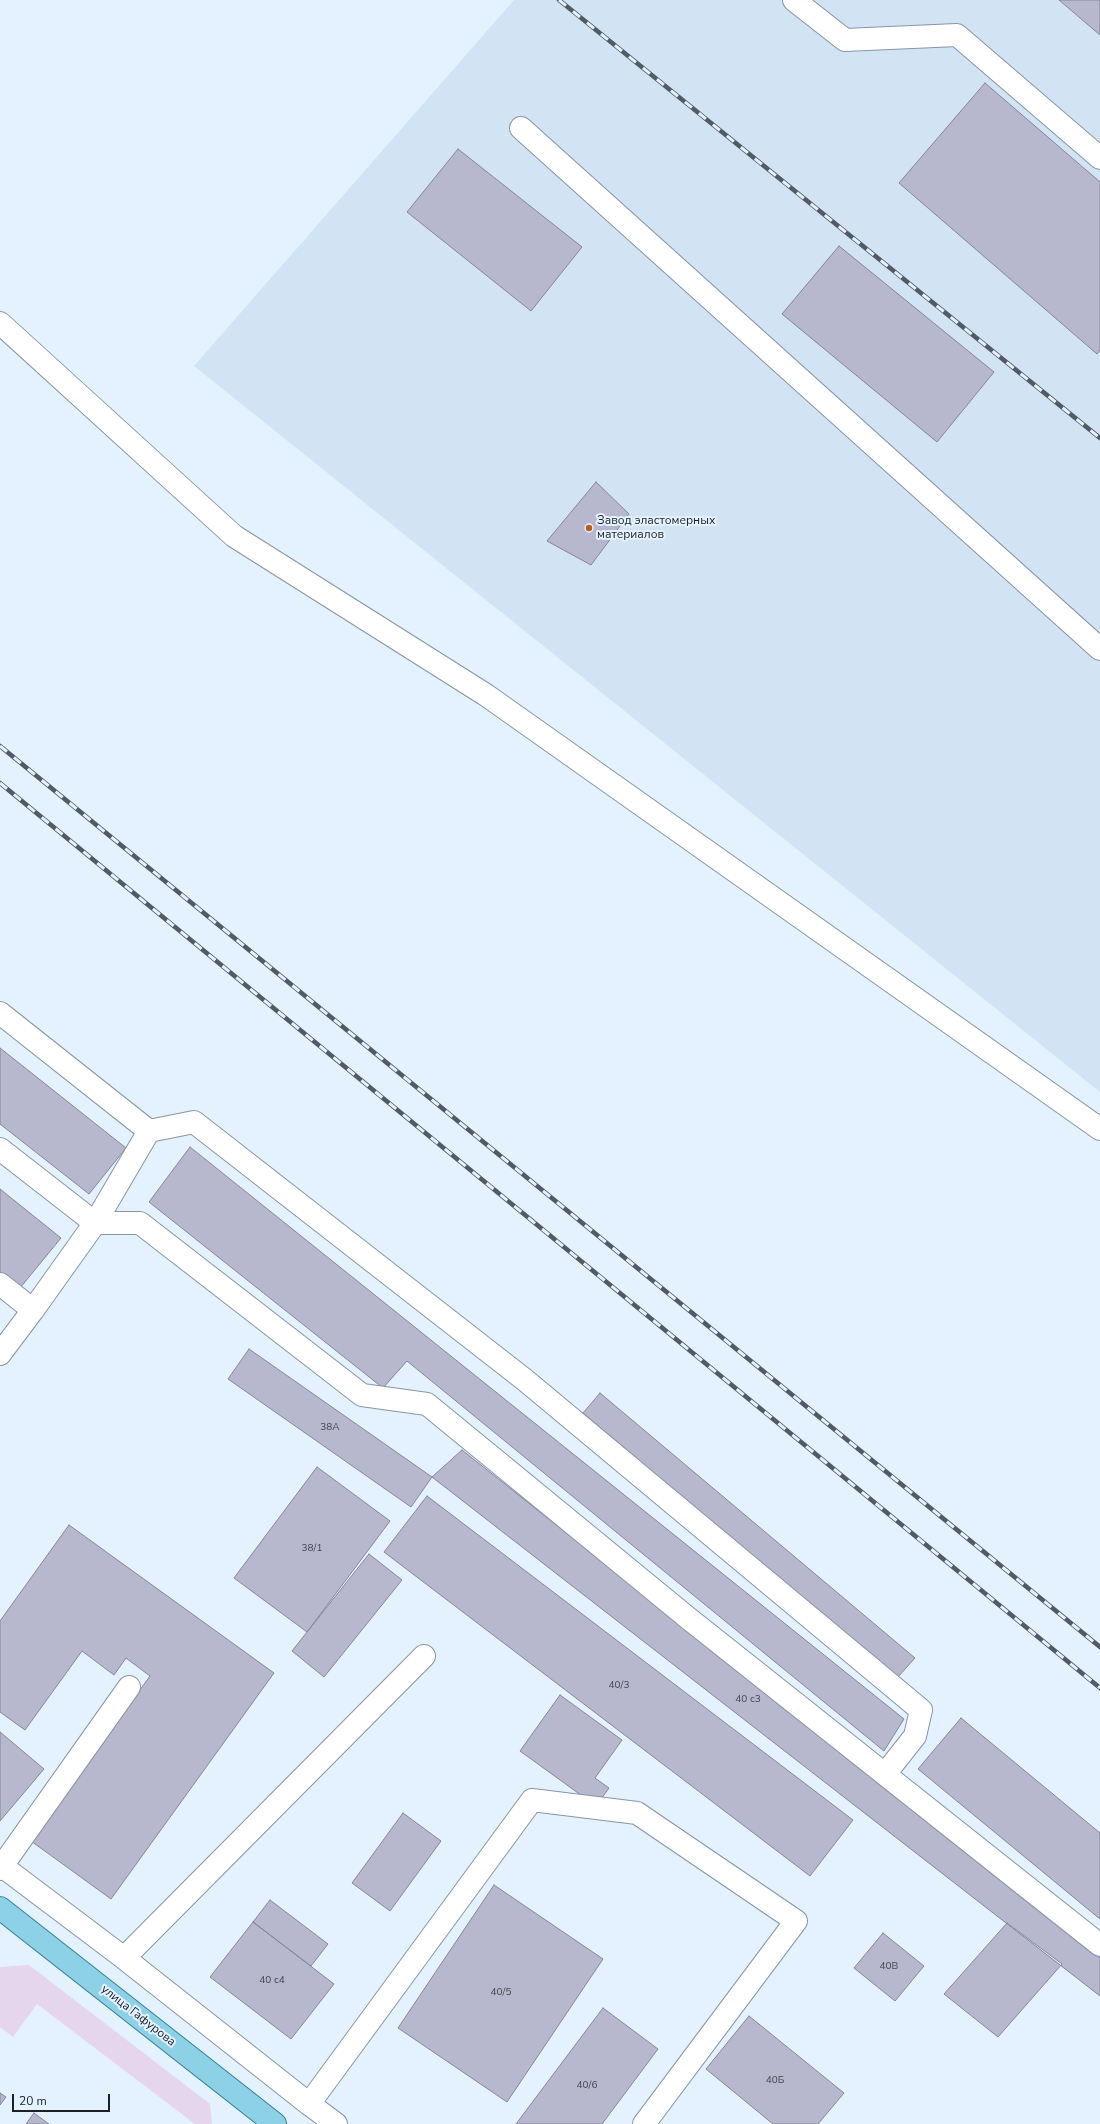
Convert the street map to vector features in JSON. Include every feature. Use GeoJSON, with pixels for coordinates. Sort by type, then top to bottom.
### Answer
{"type":"FeatureCollection","features":[{"type":"Feature","properties":{"kind":"main road","name":"улица Гафурова"},"geometry":{"type":"LineString","coordinates":[[0,1908],[275,2124]]}},
{"type":"Feature","properties":{"kind":"lane"},"geometry":{"type":"LineString","coordinates":[[794,0],[845,40],[957,35],[1100,158]]}},
{"type":"Feature","properties":{"kind":"lane"},"geometry":{"type":"LineString","coordinates":[[522,128],[1100,649]]}},
{"type":"Feature","properties":{"kind":"lane"},"geometry":{"type":"LineString","coordinates":[[0,323],[234,536],[486,695],[1100,1128]]}},
{"type":"Feature","properties":{"kind":"lane"},"geometry":{"type":"LineString","coordinates":[[0,1013],[149,1131]]}},
{"type":"Feature","properties":{"kind":"lane"},"geometry":{"type":"LineString","coordinates":[[0,1354],[95,1223],[149,1131],[194,1122],[525,1380],[921,1710],[915,1736],[885,1774]]}},
{"type":"Feature","properties":{"kind":"lane"},"geometry":{"type":"LineString","coordinates":[[0,1149],[95,1223],[140,1223],[362,1395],[427,1404],[688,1618],[1100,1944]]}},
{"type":"Feature","properties":{"kind":"lane"},"geometry":{"type":"LineString","coordinates":[[0,1284],[33,1310]]}},
{"type":"Feature","properties":{"kind":"lane"},"geometry":{"type":"LineString","coordinates":[[124,1958],[424,1656]]}},
{"type":"Feature","properties":{"kind":"lane"},"geometry":{"type":"LineString","coordinates":[[129,1687],[1,1868],[124,1958],[336,2124]]}},
{"type":"Feature","properties":{"kind":"lane"},"geometry":{"type":"LineString","coordinates":[[309,2104],[532,1800],[637,1813],[796,1921],[644,2124]]}},
{"type":"Feature","properties":{"kind":"shaded area"},"geometry":{"type":"Polygon","coordinates":[[[514,0],[1100,0],[1100,1092],[194,366],[514,0]]]}},
{"type":"Feature","properties":{"kind":"shaded area"},"geometry":{"type":"Polygon","coordinates":[[[29,1965],[210,2104],[212,2124],[195,2124],[37,2004],[13,2037],[0,2027],[0,1967],[29,1965]]]}},
{"type":"Feature","properties":{"kind":"building"},"geometry":{"type":"Polygon","coordinates":[[[1059,0],[1100,0],[1100,35],[1059,0]]]}},
{"type":"Feature","properties":{"kind":"building"},"geometry":{"type":"Polygon","coordinates":[[[985,83],[1100,182],[1100,350],[1097,354],[899,183],[985,83]]]}},
{"type":"Feature","properties":{"kind":"building"},"geometry":{"type":"Polygon","coordinates":[[[458,149],[582,247],[531,311],[407,212],[458,149]]]}},
{"type":"Feature","properties":{"kind":"building"},"geometry":{"type":"Polygon","coordinates":[[[839,246],[994,372],[937,442],[782,314],[839,246]]]}},
{"type":"Feature","properties":{"kind":"building","name":"Завод эластомерных материалов"},"geometry":{"type":"Polygon","coordinates":[[[596,482],[629,514],[591,565],[547,541],[596,482]]]}},
{"type":"Feature","properties":{"kind":"building"},"geometry":{"type":"Polygon","coordinates":[[[0,1048],[126,1148],[89,1194],[0,1124],[0,1048]]]}},
{"type":"Feature","properties":{"kind":"building"},"geometry":{"type":"Polygon","coordinates":[[[190,1147],[904,1719],[884,1751],[407,1361],[383,1388],[149,1202],[190,1147]]]}},
{"type":"Feature","properties":{"kind":"building"},"geometry":{"type":"Polygon","coordinates":[[[0,1189],[61,1238],[20,1288],[0,1272],[0,1189]]]}},
{"type":"Feature","properties":{"kind":"building"},"geometry":{"type":"Polygon","coordinates":[[[249,1349],[432,1477],[411,1507],[228,1379],[249,1349]]]}},
{"type":"Feature","properties":{"kind":"building"},"geometry":{"type":"Polygon","coordinates":[[[600,1393],[915,1658],[897,1678],[583,1413],[600,1393]]]}},
{"type":"Feature","properties":{"kind":"building"},"geometry":{"type":"Polygon","coordinates":[[[462,1450],[1100,1958],[1100,1996],[432,1477],[462,1450]]]}},
{"type":"Feature","properties":{"kind":"building"},"geometry":{"type":"Polygon","coordinates":[[[317,1467],[390,1521],[307,1632],[234,1578],[317,1467]]]}},
{"type":"Feature","properties":{"kind":"building"},"geometry":{"type":"Polygon","coordinates":[[[427,1496],[853,1820],[810,1876],[384,1552],[427,1496]]]}},
{"type":"Feature","properties":{"kind":"building"},"geometry":{"type":"Polygon","coordinates":[[[69,1525],[274,1673],[111,1899],[31,1841],[150,1676],[126,1658],[114,1675],[82,1651],[25,1730],[0,1712],[0,1621],[69,1525]]]}},
{"type":"Feature","properties":{"kind":"building"},"geometry":{"type":"Polygon","coordinates":[[[369,1554],[402,1580],[324,1677],[292,1651],[369,1554]]]}},
{"type":"Feature","properties":{"kind":"building"},"geometry":{"type":"Polygon","coordinates":[[[560,1695],[622,1740],[595,1778],[609,1788],[596,1806],[520,1751],[560,1695]]]}},
{"type":"Feature","properties":{"kind":"building"},"geometry":{"type":"Polygon","coordinates":[[[961,1718],[1100,1833],[1100,1919],[918,1769],[961,1718]]]}},
{"type":"Feature","properties":{"kind":"building"},"geometry":{"type":"Polygon","coordinates":[[[0,1732],[44,1769],[0,1821],[0,1732]]]}},
{"type":"Feature","properties":{"kind":"building"},"geometry":{"type":"Polygon","coordinates":[[[403,1813],[441,1841],[390,1911],[352,1883],[403,1813]]]}},
{"type":"Feature","properties":{"kind":"building"},"geometry":{"type":"Polygon","coordinates":[[[494,1885],[603,1959],[507,2102],[398,2028],[494,1885]]]}},
{"type":"Feature","properties":{"kind":"building"},"geometry":{"type":"Polygon","coordinates":[[[270,1900],[328,1944],[311,1966],[253,1922],[270,1900]]]}},
{"type":"Feature","properties":{"kind":"building"},"geometry":{"type":"Polygon","coordinates":[[[253,1922],[334,1984],[291,2039],[210,1977],[253,1922]]]}},
{"type":"Feature","properties":{"kind":"building"},"geometry":{"type":"Polygon","coordinates":[[[1007,1923],[1062,1964],[998,2037],[944,1994],[1007,1923]]]}},
{"type":"Feature","properties":{"kind":"building"},"geometry":{"type":"Polygon","coordinates":[[[883,1933],[924,1966],[895,2001],[854,1968],[883,1933]]]}},
{"type":"Feature","properties":{"kind":"building"},"geometry":{"type":"Polygon","coordinates":[[[603,2008],[658,2049],[602,2124],[516,2124],[603,2008]]]}},
{"type":"Feature","properties":{"kind":"building"},"geometry":{"type":"Polygon","coordinates":[[[749,2016],[844,2093],[818,2124],[773,2124],[706,2069],[749,2016]]]}},
{"type":"Feature","properties":{"kind":"building"},"geometry":{"type":"Polygon","coordinates":[[[0,2093],[6,2097],[0,2105],[0,2093]]]}},
{"type":"Feature","properties":{"kind":"building"},"geometry":{"type":"Polygon","coordinates":[[[34,2113],[49,2124],[26,2124],[34,2113]]]}},
{"type":"Feature","properties":{"kind":"railway"},"geometry":{"type":"LineString","coordinates":[[559,0],[1100,438]]}},
{"type":"Feature","properties":{"kind":"railway"},"geometry":{"type":"LineString","coordinates":[[0,746],[1100,1647]]}},
{"type":"Feature","properties":{"kind":"railway"},"geometry":{"type":"LineString","coordinates":[[0,783],[1100,1688]]}},
{"type":"Feature","properties":{"kind":"place","name":"Завод эластомерных материалов"},"geometry":{"type":"Point","coordinates":[589,528]}}]}
